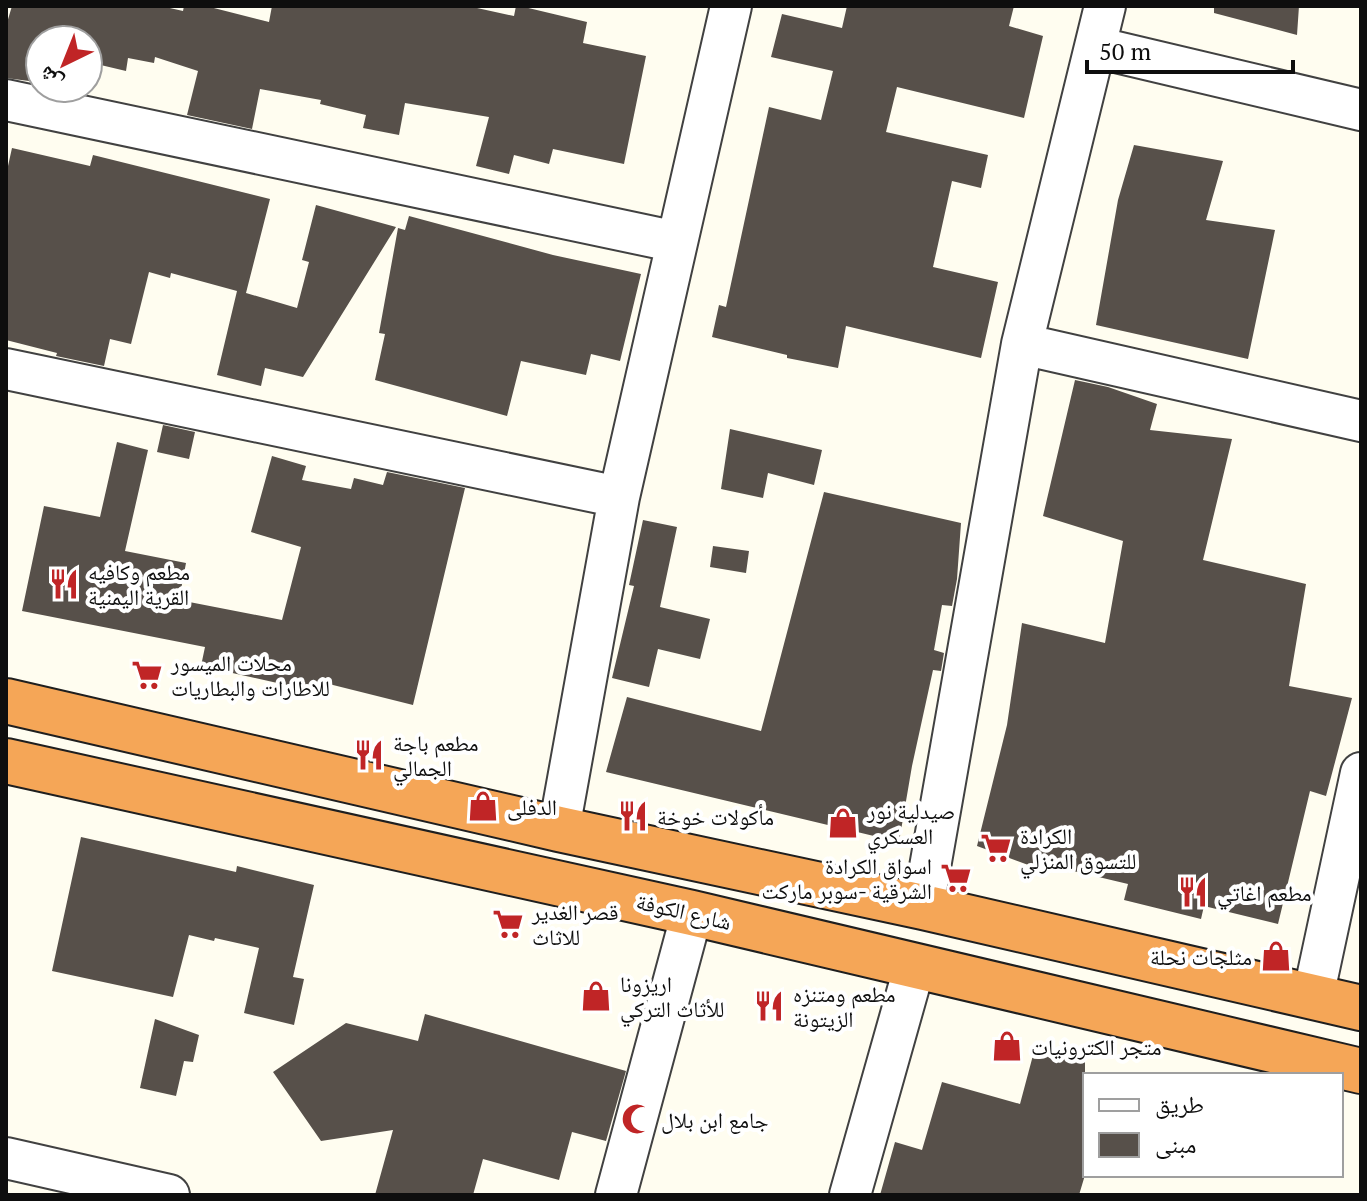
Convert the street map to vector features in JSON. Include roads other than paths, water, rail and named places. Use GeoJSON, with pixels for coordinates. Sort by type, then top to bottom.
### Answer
{"type":"FeatureCollection","features":[{"type":"Feature","properties":{"kind":"highway"},"geometry":{"type":"LineString","coordinates":[[6,701],[559,829],[923,907],[1361,1008]]}},
{"type":"Feature","properties":{"kind":"highway","name":"شارع الكوفة"},"geometry":{"type":"LineString","coordinates":[[6,761],[692,913],[1361,1071]]}},
{"type":"Feature","properties":{"kind":"street"},"geometry":{"type":"LineString","coordinates":[[559,829],[619,497],[731,6]]}},
{"type":"Feature","properties":{"kind":"street"},"geometry":{"type":"LineString","coordinates":[[923,907],[1022,344],[1105,6]]}},
{"type":"Feature","properties":{"kind":"street"},"geometry":{"type":"LineString","coordinates":[[1095,47],[1361,110]]}},
{"type":"Feature","properties":{"kind":"street"},"geometry":{"type":"LineString","coordinates":[[6,100],[677,242]]}},
{"type":"Feature","properties":{"kind":"street"},"geometry":{"type":"LineString","coordinates":[[1022,344],[1361,421]]}},
{"type":"Feature","properties":{"kind":"street"},"geometry":{"type":"LineString","coordinates":[[6,369],[619,497]]}},
{"type":"Feature","properties":{"kind":"street"},"geometry":{"type":"LineString","coordinates":[[1313,997],[1361,773]]}},
{"type":"Feature","properties":{"kind":"street"},"geometry":{"type":"LineString","coordinates":[[616,1195],[692,913]]}},
{"type":"Feature","properties":{"kind":"street"},"geometry":{"type":"LineString","coordinates":[[850,1195],[915,965]]}},
{"type":"Feature","properties":{"kind":"street"},"geometry":{"type":"LineString","coordinates":[[6,1158],[169,1195]]}},
{"type":"Feature","properties":{"kind":"place","name":"مطعم وكافيه القرية اليمنية"},"geometry":{"type":"Point","coordinates":[64,584]}},
{"type":"Feature","properties":{"kind":"place","name":"محلات الميسور للاطارات والبطاريات"},"geometry":{"type":"Point","coordinates":[147,675]}},
{"type":"Feature","properties":{"kind":"place","name":"مطعم باجة الجمالي"},"geometry":{"type":"Point","coordinates":[369,755]}},
{"type":"Feature","properties":{"kind":"place","name":"الدفلى"},"geometry":{"type":"Point","coordinates":[483,806]}},
{"type":"Feature","properties":{"kind":"place","name":"مأكولات خوخة"},"geometry":{"type":"Point","coordinates":[633,816]}},
{"type":"Feature","properties":{"kind":"place","name":"صيدلية نور العسكري"},"geometry":{"type":"Point","coordinates":[843,823]}},
{"type":"Feature","properties":{"kind":"place","name":"الكرادة للتسوق المنزلي"},"geometry":{"type":"Point","coordinates":[996,848]}},
{"type":"Feature","properties":{"kind":"place","name":"اسواق الكرادة الشرقية -سوبر ماركت"},"geometry":{"type":"Point","coordinates":[956,878]}},
{"type":"Feature","properties":{"kind":"place","name":"مطعم اغاتي"},"geometry":{"type":"Point","coordinates":[1193,892]}},
{"type":"Feature","properties":{"kind":"place","name":"قصر الغدير للاثاث"},"geometry":{"type":"Point","coordinates":[508,924]}},
{"type":"Feature","properties":{"kind":"place","name":"مثلجات نحلة"},"geometry":{"type":"Point","coordinates":[1276,956]}},
{"type":"Feature","properties":{"kind":"place","name":"اريزونا للأثاث التركي"},"geometry":{"type":"Point","coordinates":[596,996]}},
{"type":"Feature","properties":{"kind":"place","name":"مطعم ومتنزه الزيتونة"},"geometry":{"type":"Point","coordinates":[769,1006]}},
{"type":"Feature","properties":{"kind":"place","name":"متجر الكترونيات"},"geometry":{"type":"Point","coordinates":[1007,1046]}},
{"type":"Feature","properties":{"kind":"place","name":"جامع ابن بلال"},"geometry":{"type":"Point","coordinates":[637,1119]}}]}
